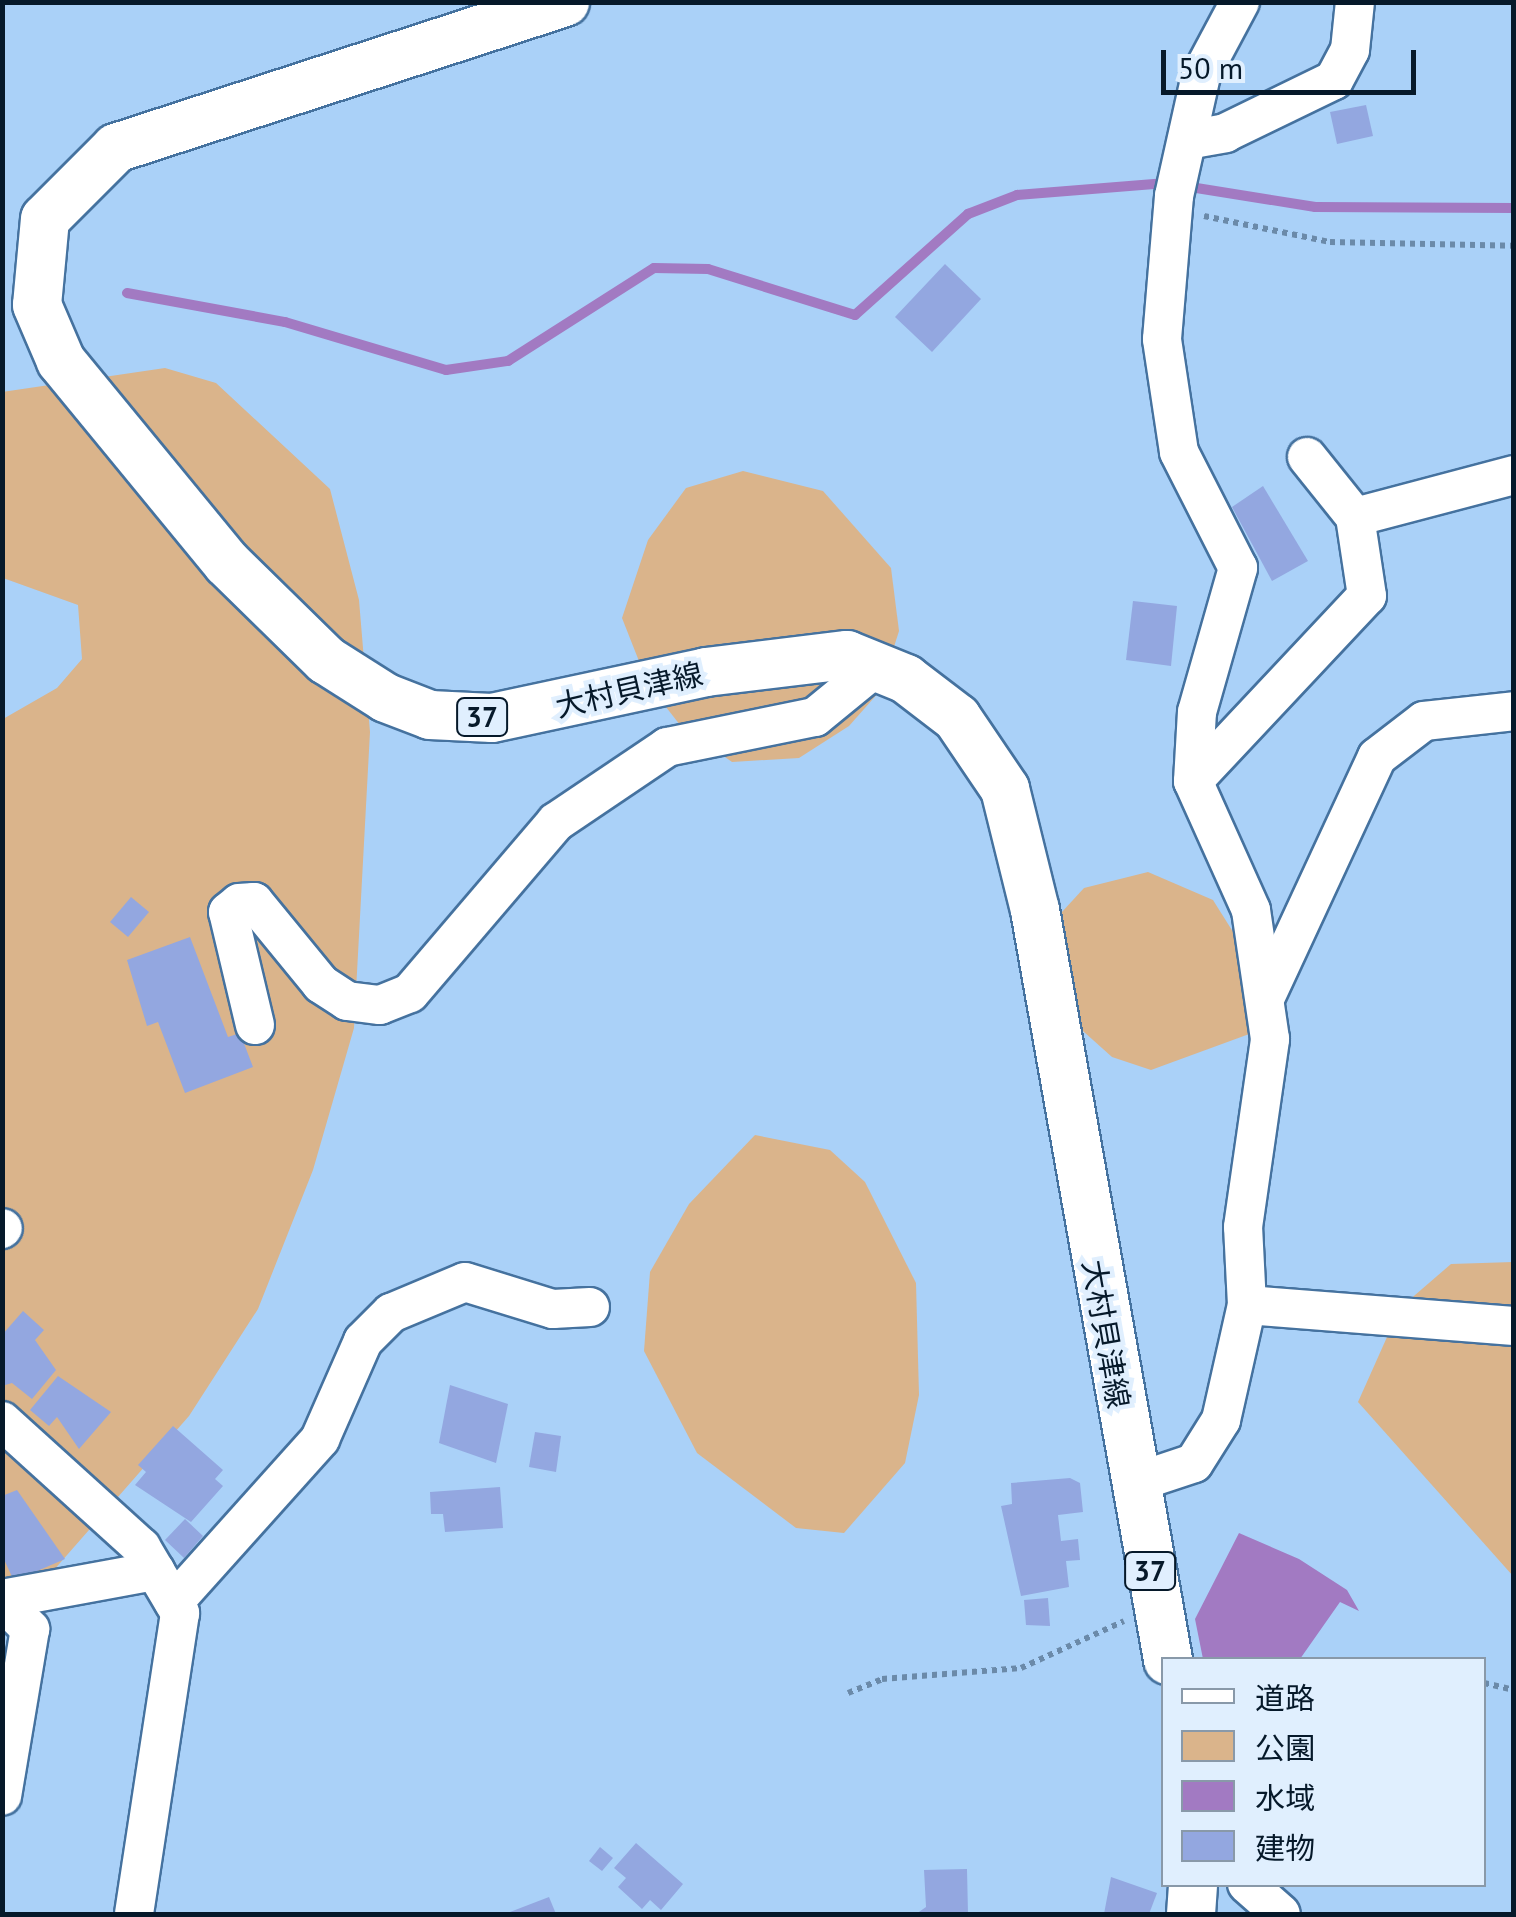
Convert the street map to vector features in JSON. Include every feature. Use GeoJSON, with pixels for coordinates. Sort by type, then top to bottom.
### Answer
{"type":"FeatureCollection","features":[{"type":"Feature","properties":{"kind":"main road","name":"大村貝津線"},"geometry":{"type":"LineString","coordinates":[[565,2],[116,148],[45,220],[37,305],[61,361],[280,618],[326,660],[415,709],[492,718],[741,668],[847,655],[876,667],[956,718],[1005,789],[1036,910],[1167,1657]]}},
{"type":"Feature","properties":{"kind":"street"},"geometry":{"type":"LineString","coordinates":[[1134,1483],[1194,1463],[1221,1420],[1247,1305],[1243,1227],[1270,1038],[1267,994],[1251,910],[1193,780],[1197,712],[1238,568],[1180,452],[1168,404],[1162,339],[1175,203],[1201,75],[1240,2]]}},
{"type":"Feature","properties":{"kind":"street"},"geometry":{"type":"LineString","coordinates":[[1187,145],[1226,133],[1334,80],[1350,50],[1355,2]]}},
{"type":"Feature","properties":{"kind":"street"},"geometry":{"type":"LineString","coordinates":[[1193,780],[1367,596],[1355,517],[1308,456]]}},
{"type":"Feature","properties":{"kind":"street"},"geometry":{"type":"LineString","coordinates":[[1355,517],[1514,474]]}},
{"type":"Feature","properties":{"kind":"street"},"geometry":{"type":"LineString","coordinates":[[255,1025],[228,912],[239,903],[254,902],[320,984],[348,1001],[380,1005],[410,993],[556,822],[667,747],[815,717],[876,667]]}},
{"type":"Feature","properties":{"kind":"street"},"geometry":{"type":"LineString","coordinates":[[1267,994],[1377,757],[1424,721],[1514,710]]}},
{"type":"Feature","properties":{"kind":"street"},"geometry":{"type":"LineString","coordinates":[[2,1600],[164,1586],[320,1439],[363,1341],[391,1313],[465,1282],[553,1309],[590,1307]]}},
{"type":"Feature","properties":{"kind":"street"},"geometry":{"type":"LineString","coordinates":[[1247,1305],[1514,1326]]}},
{"type":"Feature","properties":{"kind":"street"},"geometry":{"type":"LineString","coordinates":[[2,1421],[142,1547],[164,1586],[180,1656],[134,1914]]}},
{"type":"Feature","properties":{"kind":"street"},"geometry":{"type":"LineString","coordinates":[[2,1600],[30,1629],[2,1796]]}},
{"type":"Feature","properties":{"kind":"street"},"geometry":{"type":"LineString","coordinates":[[1250,1887],[1282,1914]]}},
{"type":"Feature","properties":{"kind":"path"},"geometry":{"type":"LineString","coordinates":[[1175,203],[1330,242],[1514,246]]}},
{"type":"Feature","properties":{"kind":"path"},"geometry":{"type":"LineString","coordinates":[[848,1693],[882,1679],[1021,1668],[1157,1606]]}},
{"type":"Feature","properties":{"kind":"path"},"geometry":{"type":"LineString","coordinates":[[1486,1683],[1514,1690]]}},
{"type":"Feature","properties":{"kind":"green space"},"geometry":{"type":"Polygon","coordinates":[[[165,368],[216,383],[330,489],[359,600],[370,732],[354,1028],[313,1170],[258,1309],[189,1416],[3,1628],[3,719],[57,688],[82,659],[78,605],[3,578],[2,392],[165,368]]]}},
{"type":"Feature","properties":{"kind":"green space"},"geometry":{"type":"Polygon","coordinates":[[[743,471],[823,491],[891,568],[899,631],[880,691],[849,726],[799,758],[732,762],[680,725],[648,684],[622,618],[648,540],[686,488],[743,471]]]}},
{"type":"Feature","properties":{"kind":"green space"},"geometry":{"type":"Polygon","coordinates":[[[1148,872],[1213,900],[1250,959],[1252,1033],[1151,1070],[1112,1057],[1074,1023],[1050,925],[1084,888],[1148,872]]]}},
{"type":"Feature","properties":{"kind":"green space"},"geometry":{"type":"Polygon","coordinates":[[[755,1135],[830,1150],[865,1182],[916,1283],[919,1395],[905,1463],[844,1533],[796,1528],[697,1453],[644,1351],[650,1272],[689,1204],[755,1135]]]}},
{"type":"Feature","properties":{"kind":"green space"},"geometry":{"type":"Polygon","coordinates":[[[1513,1262],[1513,1576],[1358,1402],[1400,1308],[1451,1264],[1513,1262]]]}},
{"type":"Feature","properties":{"kind":"water"},"geometry":{"type":"Polygon","coordinates":[[[1239,1533],[1299,1559],[1347,1590],[1359,1611],[1340,1602],[1301,1657],[1203,1657],[1195,1619],[1239,1533]]]}},
{"type":"Feature","properties":{"kind":"building"},"geometry":{"type":"Polygon","coordinates":[[[1366,105],[1373,136],[1337,144],[1330,112],[1366,105]]]}},
{"type":"Feature","properties":{"kind":"building"},"geometry":{"type":"Polygon","coordinates":[[[945,264],[981,299],[932,352],[895,317],[945,264]]]}},
{"type":"Feature","properties":{"kind":"building"},"geometry":{"type":"Polygon","coordinates":[[[1263,486],[1308,561],[1272,581],[1232,507],[1263,486]]]}},
{"type":"Feature","properties":{"kind":"building"},"geometry":{"type":"Polygon","coordinates":[[[1133,601],[1177,606],[1171,666],[1126,660],[1133,601]]]}},
{"type":"Feature","properties":{"kind":"building"},"geometry":{"type":"Polygon","coordinates":[[[131,897],[149,912],[128,937],[110,922],[131,897]]]}},
{"type":"Feature","properties":{"kind":"building"},"geometry":{"type":"Polygon","coordinates":[[[190,937],[228,1037],[240,1033],[253,1067],[185,1093],[158,1022],[147,1026],[127,960],[190,937]]]}},
{"type":"Feature","properties":{"kind":"building"},"geometry":{"type":"Polygon","coordinates":[[[23,1311],[44,1330],[35,1340],[56,1370],[32,1399],[12,1383],[2,1386],[2,1335],[23,1311]]]}},
{"type":"Feature","properties":{"kind":"building"},"geometry":{"type":"Polygon","coordinates":[[[58,1376],[111,1412],[79,1449],[57,1417],[49,1426],[30,1410],[58,1376]]]}},
{"type":"Feature","properties":{"kind":"building"},"geometry":{"type":"Polygon","coordinates":[[[450,1385],[508,1404],[496,1463],[439,1443],[450,1385]]]}},
{"type":"Feature","properties":{"kind":"building"},"geometry":{"type":"Polygon","coordinates":[[[173,1426],[223,1470],[215,1479],[223,1486],[191,1522],[135,1485],[146,1472],[138,1465],[173,1426]]]}},
{"type":"Feature","properties":{"kind":"building"},"geometry":{"type":"Polygon","coordinates":[[[535,1432],[561,1436],[556,1472],[529,1467],[535,1432]]]}},
{"type":"Feature","properties":{"kind":"building"},"geometry":{"type":"Polygon","coordinates":[[[1070,1478],[1080,1483],[1083,1512],[1058,1515],[1061,1541],[1078,1539],[1080,1560],[1066,1561],[1069,1587],[1021,1596],[1001,1506],[1012,1504],[1011,1483],[1070,1478]]]}},
{"type":"Feature","properties":{"kind":"building"},"geometry":{"type":"Polygon","coordinates":[[[500,1487],[503,1528],[445,1532],[443,1514],[431,1514],[430,1492],[500,1487]]]}},
{"type":"Feature","properties":{"kind":"building"},"geometry":{"type":"Polygon","coordinates":[[[17,1490],[65,1559],[14,1581],[2,1555],[2,1496],[17,1490]]]}},
{"type":"Feature","properties":{"kind":"building"},"geometry":{"type":"Polygon","coordinates":[[[185,1519],[203,1536],[184,1558],[165,1540],[185,1519]]]}},
{"type":"Feature","properties":{"kind":"building"},"geometry":{"type":"Polygon","coordinates":[[[1048,1598],[1050,1626],[1026,1625],[1024,1600],[1048,1598]]]}},
{"type":"Feature","properties":{"kind":"building"},"geometry":{"type":"Polygon","coordinates":[[[636,1843],[683,1884],[661,1910],[650,1900],[642,1909],[618,1887],[626,1878],[614,1868],[636,1843]]]}},
{"type":"Feature","properties":{"kind":"building"},"geometry":{"type":"Polygon","coordinates":[[[600,1847],[613,1858],[602,1871],[589,1861],[600,1847]]]}},
{"type":"Feature","properties":{"kind":"building"},"geometry":{"type":"Polygon","coordinates":[[[967,1869],[968,1914],[916,1914],[926,1907],[924,1870],[967,1869]]]}},
{"type":"Feature","properties":{"kind":"building"},"geometry":{"type":"Polygon","coordinates":[[[1111,1877],[1157,1893],[1149,1914],[1104,1914],[1111,1877]]]}},
{"type":"Feature","properties":{"kind":"building"},"geometry":{"type":"Polygon","coordinates":[[[549,1897],[556,1914],[505,1914],[549,1897]]]}},
{"type":"Feature","properties":{"kind":"waterway"},"geometry":{"type":"LineString","coordinates":[[127,293],[285,322],[446,370],[508,361],[654,268],[708,269],[855,315],[968,214],[1017,195],[1167,183]]}},
{"type":"Feature","properties":{"kind":"waterway"},"geometry":{"type":"LineString","coordinates":[[1184,186],[1315,207],[1514,208]]}}]}
